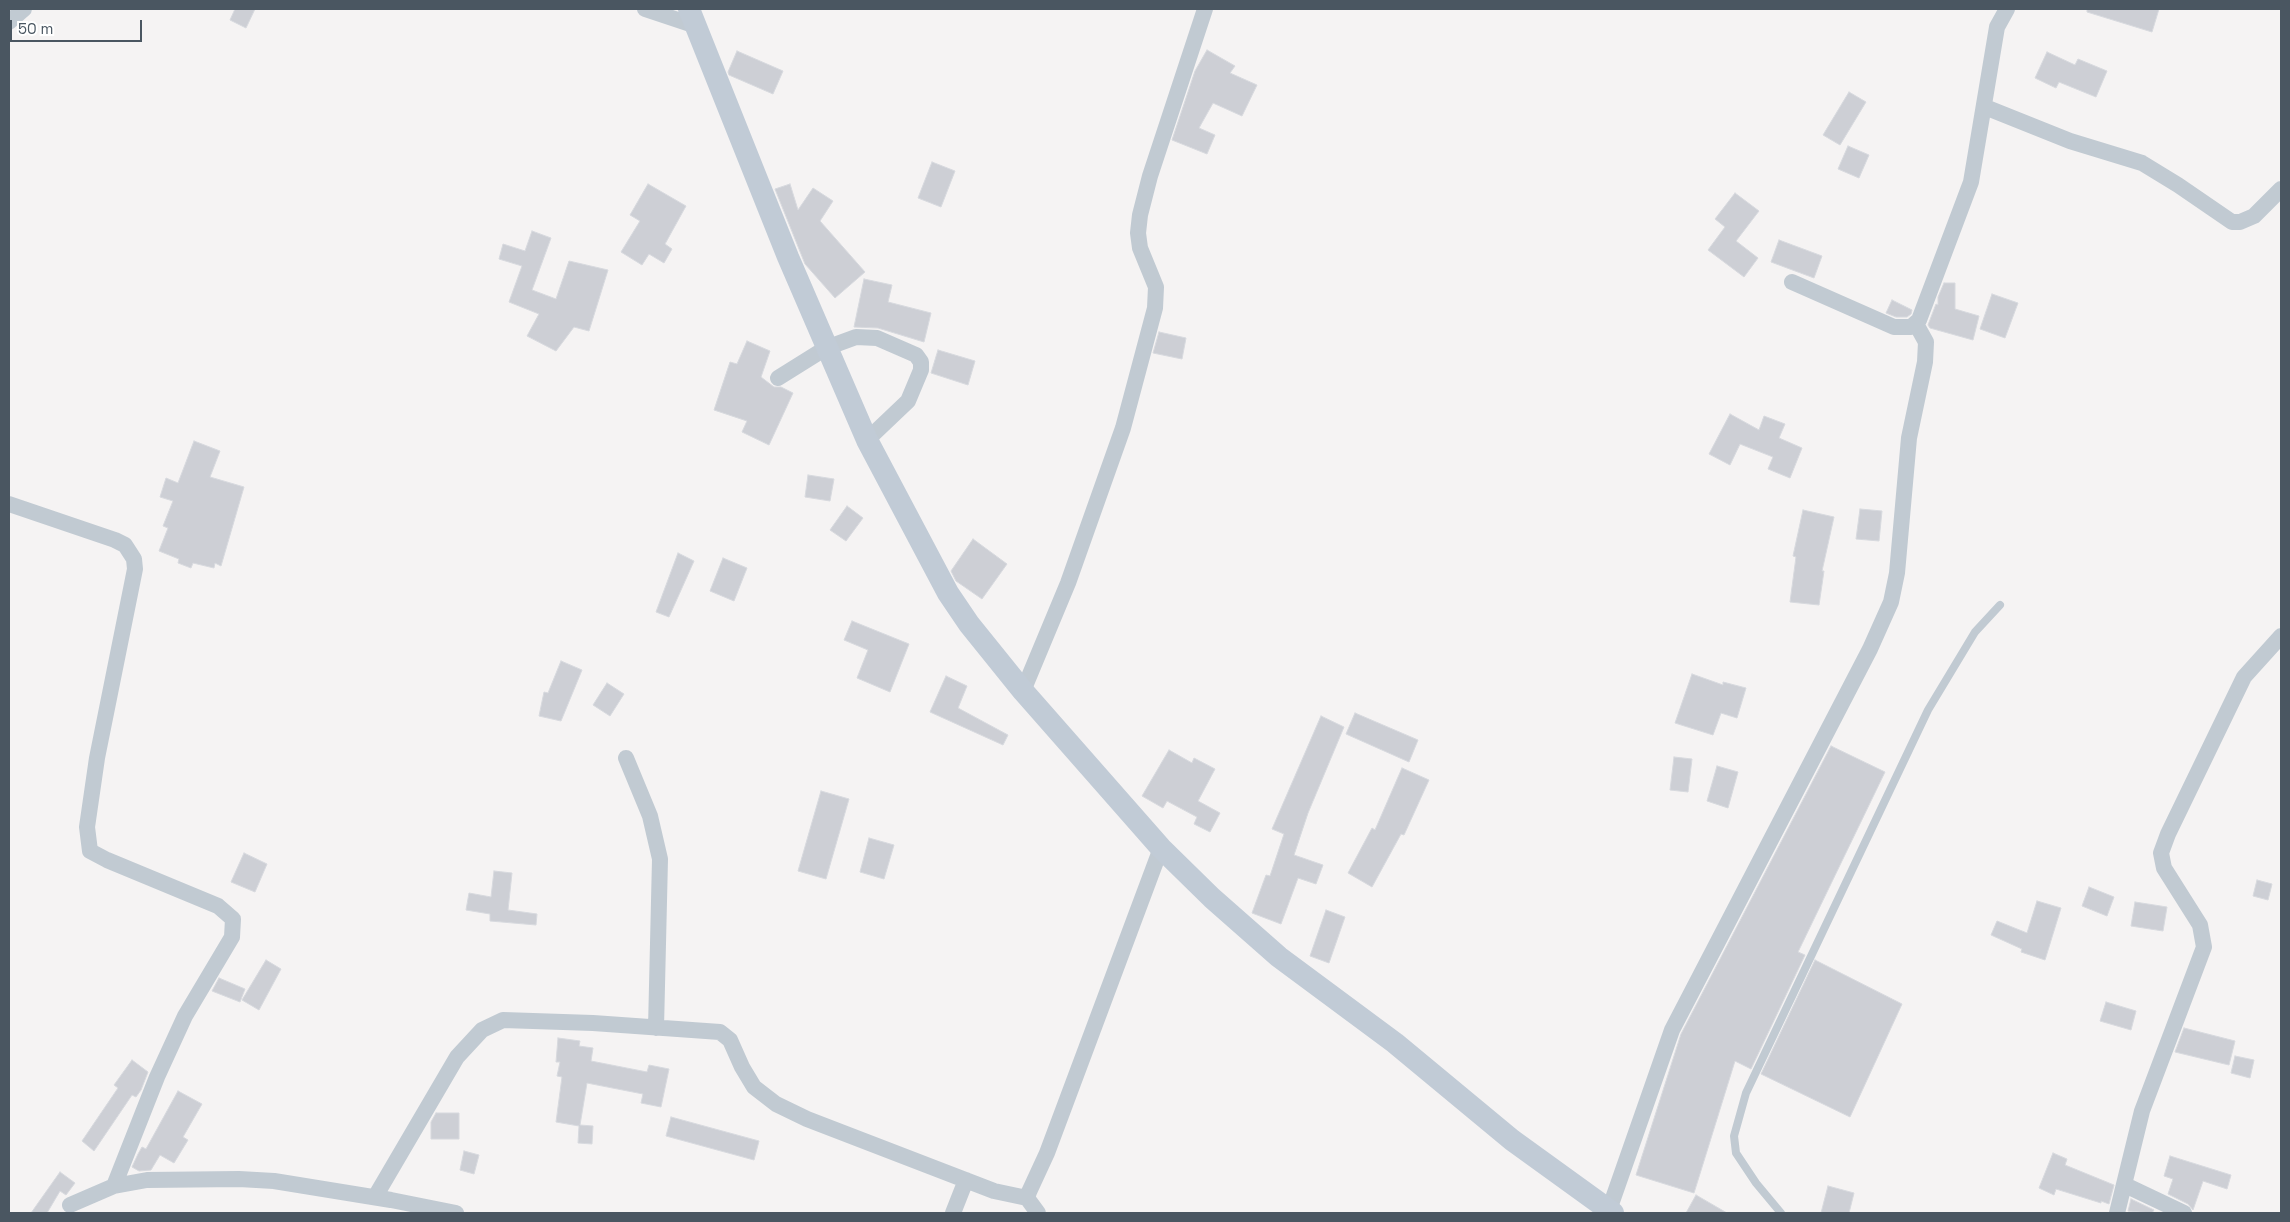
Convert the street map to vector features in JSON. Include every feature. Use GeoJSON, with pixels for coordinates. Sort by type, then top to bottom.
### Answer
{"type":"FeatureCollection","features":[{"type":"Feature","properties":{"kind":"main road"},"geometry":{"type":"LineString","coordinates":[[692,17],[737,133],[826,348],[868,440],[948,592],[968,624],[1023,691],[1161,848],[1212,898],[1279,957],[1395,1043],[1512,1140],[1611,1212]]}},
{"type":"Feature","properties":{"kind":"street"},"geometry":{"type":"LineString","coordinates":[[9,22],[24,9]]}},
{"type":"Feature","properties":{"kind":"street"},"geometry":{"type":"LineString","coordinates":[[645,9],[692,17]]}},
{"type":"Feature","properties":{"kind":"street"},"geometry":{"type":"LineString","coordinates":[[1023,691],[1068,583],[1123,428],[1154,308],[1156,287],[1140,248],[1138,233],[1140,214],[1150,176],[1206,9]]}},
{"type":"Feature","properties":{"kind":"street"},"geometry":{"type":"LineString","coordinates":[[1792,282],[1894,327],[1911,327],[1916,324],[1932,291],[1971,182],[1997,27],[2007,9]]}},
{"type":"Feature","properties":{"kind":"street"},"geometry":{"type":"LineString","coordinates":[[1985,106],[2070,141],[2142,163],[2232,222],[2240,222],[2254,216],[2281,190]]}},
{"type":"Feature","properties":{"kind":"street"},"geometry":{"type":"LineString","coordinates":[[1611,1212],[1672,1030],[1870,649],[1891,602],[1897,574],[1908,438],[1925,362],[1926,342],[1916,324]]}},
{"type":"Feature","properties":{"kind":"street"},"geometry":{"type":"LineString","coordinates":[[778,378],[826,348],[856,337],[878,338],[916,355],[920,362],[921,370],[917,384],[908,401],[868,440]]}},
{"type":"Feature","properties":{"kind":"street"},"geometry":{"type":"LineString","coordinates":[[9,504],[115,540],[125,545],[134,559],[136,569],[97,758],[87,827],[90,851],[107,860],[218,906],[233,919],[232,937],[185,1016],[157,1077],[114,1186]]}},
{"type":"Feature","properties":{"kind":"street"},"geometry":{"type":"LineString","coordinates":[[2117,1213],[2142,1111],[2204,947],[2200,926],[2164,868],[2161,853],[2168,834],[2244,677],[2281,636]]}},
{"type":"Feature","properties":{"kind":"street"},"geometry":{"type":"LineString","coordinates":[[626,758],[650,816],[660,859],[656,1028]]}},
{"type":"Feature","properties":{"kind":"street"},"geometry":{"type":"LineString","coordinates":[[1027,1198],[1047,1153],[1161,848]]}},
{"type":"Feature","properties":{"kind":"street"},"geometry":{"type":"LineString","coordinates":[[374,1197],[457,1056],[482,1030],[503,1020],[720,1032],[730,1040],[742,1067],[754,1087],[776,1104],[807,1118],[994,1191],[1027,1198],[1038,1213]]}},
{"type":"Feature","properties":{"kind":"street"},"geometry":{"type":"LineString","coordinates":[[70,1205],[114,1186],[147,1180],[239,1179],[274,1181],[374,1197],[456,1213]]}},
{"type":"Feature","properties":{"kind":"street"},"geometry":{"type":"LineString","coordinates":[[953,1213],[966,1180]]}},
{"type":"Feature","properties":{"kind":"street"},"geometry":{"type":"LineString","coordinates":[[2125,1185],[2184,1213]]}},
{"type":"Feature","properties":{"kind":"lane"},"geometry":{"type":"LineString","coordinates":[[1781,1213],[1756,1183],[1736,1153],[1734,1136],[1746,1093],[1928,710],[1975,632],[2000,605]]}},
{"type":"Feature","properties":{"kind":"building"},"geometry":{"type":"Polygon","coordinates":[[[235,9],[255,9],[246,28],[230,20],[235,9]]]}},
{"type":"Feature","properties":{"kind":"building"},"geometry":{"type":"Polygon","coordinates":[[[2087,9],[2159,9],[2152,32],[2087,12],[2087,9]]]}},
{"type":"Feature","properties":{"kind":"building"},"geometry":{"type":"Polygon","coordinates":[[[1207,50],[1235,66],[1230,73],[1257,85],[1242,116],[1213,103],[1199,128],[1215,135],[1207,154],[1172,140],[1195,71],[1207,50]]]}},
{"type":"Feature","properties":{"kind":"building"},"geometry":{"type":"Polygon","coordinates":[[[737,51],[783,71],[773,94],[729,75],[728,72],[737,51]]]}},
{"type":"Feature","properties":{"kind":"building"},"geometry":{"type":"Polygon","coordinates":[[[2047,52],[2075,65],[2078,59],[2107,71],[2096,97],[2059,82],[2056,88],[2035,78],[2047,52]]]}},
{"type":"Feature","properties":{"kind":"building"},"geometry":{"type":"Polygon","coordinates":[[[1849,92],[1866,102],[1840,145],[1823,135],[1849,92]]]}},
{"type":"Feature","properties":{"kind":"building"},"geometry":{"type":"Polygon","coordinates":[[[1848,146],[1869,155],[1859,178],[1838,169],[1848,146]]]}},
{"type":"Feature","properties":{"kind":"building"},"geometry":{"type":"Polygon","coordinates":[[[932,162],[955,171],[941,207],[918,198],[932,162]]]}},
{"type":"Feature","properties":{"kind":"building"},"geometry":{"type":"Polygon","coordinates":[[[648,184],[686,206],[665,244],[672,249],[664,263],[649,254],[642,265],[621,252],[640,221],[630,215],[648,184]]]}},
{"type":"Feature","properties":{"kind":"building"},"geometry":{"type":"Polygon","coordinates":[[[790,184],[798,210],[813,188],[833,201],[820,221],[865,272],[835,298],[805,264],[775,189],[790,184]]]}},
{"type":"Feature","properties":{"kind":"building"},"geometry":{"type":"Polygon","coordinates":[[[1735,193],[1759,211],[1736,241],[1758,258],[1744,277],[1708,250],[1725,227],[1715,219],[1735,193]]]}},
{"type":"Feature","properties":{"kind":"building"},"geometry":{"type":"Polygon","coordinates":[[[532,231],[551,238],[532,290],[556,299],[569,261],[608,270],[589,331],[574,327],[556,351],[527,336],[539,314],[509,302],[522,266],[499,259],[503,244],[525,251],[532,231]]]}},
{"type":"Feature","properties":{"kind":"building"},"geometry":{"type":"Polygon","coordinates":[[[1779,240],[1822,256],[1814,278],[1771,262],[1779,240]]]}},
{"type":"Feature","properties":{"kind":"building"},"geometry":{"type":"Polygon","coordinates":[[[864,279],[892,285],[888,302],[931,313],[924,342],[878,328],[854,327],[864,279]]]}},
{"type":"Feature","properties":{"kind":"building"},"geometry":{"type":"Polygon","coordinates":[[[1944,283],[1955,283],[1955,309],[1979,316],[1973,340],[1930,328],[1928,325],[1936,304],[1938,305],[1938,297],[1944,283]]]}},
{"type":"Feature","properties":{"kind":"building"},"geometry":{"type":"Polygon","coordinates":[[[1992,294],[2018,303],[2005,338],[1980,329],[1992,294]]]}},
{"type":"Feature","properties":{"kind":"building"},"geometry":{"type":"Polygon","coordinates":[[[1892,300],[1912,310],[1911,314],[1907,317],[1896,317],[1886,313],[1892,300]]]}},
{"type":"Feature","properties":{"kind":"building"},"geometry":{"type":"Polygon","coordinates":[[[1159,332],[1186,338],[1182,359],[1153,353],[1159,332]]]}},
{"type":"Feature","properties":{"kind":"building"},"geometry":{"type":"Polygon","coordinates":[[[747,341],[770,351],[761,377],[774,387],[781,387],[793,393],[769,445],[742,432],[747,421],[714,410],[730,362],[737,364],[747,341]]]}},
{"type":"Feature","properties":{"kind":"building"},"geometry":{"type":"Polygon","coordinates":[[[938,350],[975,361],[968,385],[931,373],[938,350]]]}},
{"type":"Feature","properties":{"kind":"building"},"geometry":{"type":"Polygon","coordinates":[[[1730,414],[1759,430],[1764,416],[1785,424],[1779,438],[1802,448],[1790,478],[1768,469],[1773,457],[1740,444],[1730,465],[1709,454],[1730,414]]]}},
{"type":"Feature","properties":{"kind":"building"},"geometry":{"type":"Polygon","coordinates":[[[194,441],[220,451],[210,477],[244,487],[221,566],[215,563],[214,568],[193,563],[191,568],[178,563],[179,559],[159,551],[168,528],[163,526],[173,501],[160,497],[166,478],[178,483],[194,441]]]}},
{"type":"Feature","properties":{"kind":"building"},"geometry":{"type":"Polygon","coordinates":[[[808,475],[834,479],[830,501],[805,497],[808,475]]]}},
{"type":"Feature","properties":{"kind":"building"},"geometry":{"type":"Polygon","coordinates":[[[847,506],[863,518],[846,541],[830,530],[847,506]]]}},
{"type":"Feature","properties":{"kind":"building"},"geometry":{"type":"Polygon","coordinates":[[[1860,509],[1882,511],[1879,541],[1856,539],[1860,509]]]}},
{"type":"Feature","properties":{"kind":"building"},"geometry":{"type":"Polygon","coordinates":[[[1803,510],[1834,517],[1822,571],[1824,571],[1819,605],[1790,602],[1796,557],[1793,556],[1803,510]]]}},
{"type":"Feature","properties":{"kind":"building"},"geometry":{"type":"Polygon","coordinates":[[[973,539],[1007,564],[982,599],[956,581],[951,571],[973,539]]]}},
{"type":"Feature","properties":{"kind":"building"},"geometry":{"type":"Polygon","coordinates":[[[678,553],[694,561],[669,617],[656,612],[678,553]]]}},
{"type":"Feature","properties":{"kind":"building"},"geometry":{"type":"Polygon","coordinates":[[[723,558],[747,568],[734,601],[710,591],[723,558]]]}},
{"type":"Feature","properties":{"kind":"building"},"geometry":{"type":"Polygon","coordinates":[[[852,621],[909,644],[890,692],[857,678],[868,650],[844,640],[852,621]]]}},
{"type":"Feature","properties":{"kind":"building"},"geometry":{"type":"Polygon","coordinates":[[[561,661],[582,670],[561,721],[539,716],[544,692],[548,693],[561,661]]]}},
{"type":"Feature","properties":{"kind":"building"},"geometry":{"type":"Polygon","coordinates":[[[1692,674],[1723,685],[1723,682],[1746,688],[1737,718],[1721,713],[1713,735],[1675,723],[1692,674]]]}},
{"type":"Feature","properties":{"kind":"building"},"geometry":{"type":"Polygon","coordinates":[[[946,676],[967,686],[958,708],[1008,735],[1003,745],[930,712],[946,676]]]}},
{"type":"Feature","properties":{"kind":"building"},"geometry":{"type":"Polygon","coordinates":[[[607,683],[624,694],[610,716],[593,705],[607,683]]]}},
{"type":"Feature","properties":{"kind":"building"},"geometry":{"type":"Polygon","coordinates":[[[1355,713],[1418,740],[1409,762],[1346,734],[1355,713]]]}},
{"type":"Feature","properties":{"kind":"building"},"geometry":{"type":"Polygon","coordinates":[[[1321,716],[1344,727],[1308,813],[1294,855],[1323,865],[1316,884],[1298,878],[1281,924],[1252,913],[1266,875],[1270,876],[1284,834],[1272,829],[1321,716]]]}},
{"type":"Feature","properties":{"kind":"building"},"geometry":{"type":"Polygon","coordinates":[[[1831,746],[1885,772],[1798,952],[1805,955],[1751,1069],[1735,1061],[1694,1193],[1636,1175],[1681,1034],[1831,746]]]}},
{"type":"Feature","properties":{"kind":"building"},"geometry":{"type":"Polygon","coordinates":[[[1169,750],[1192,763],[1194,758],[1215,769],[1198,801],[1220,813],[1210,832],[1194,824],[1197,817],[1167,801],[1163,808],[1142,796],[1169,750]]]}},
{"type":"Feature","properties":{"kind":"building"},"geometry":{"type":"Polygon","coordinates":[[[1674,757],[1692,759],[1688,792],[1670,790],[1674,757]]]}},
{"type":"Feature","properties":{"kind":"building"},"geometry":{"type":"Polygon","coordinates":[[[1717,766],[1738,772],[1728,808],[1707,801],[1717,766]]]}},
{"type":"Feature","properties":{"kind":"building"},"geometry":{"type":"Polygon","coordinates":[[[1402,768],[1429,780],[1404,835],[1401,834],[1372,887],[1348,873],[1372,828],[1375,830],[1402,768]]]}},
{"type":"Feature","properties":{"kind":"building"},"geometry":{"type":"Polygon","coordinates":[[[821,791],[849,799],[826,879],[798,871],[821,791]]]}},
{"type":"Feature","properties":{"kind":"building"},"geometry":{"type":"Polygon","coordinates":[[[869,838],[894,845],[884,879],[860,872],[869,838]]]}},
{"type":"Feature","properties":{"kind":"building"},"geometry":{"type":"Polygon","coordinates":[[[244,853],[267,864],[255,892],[231,882],[244,853]]]}},
{"type":"Feature","properties":{"kind":"building"},"geometry":{"type":"Polygon","coordinates":[[[494,871],[512,873],[508,910],[537,914],[536,925],[490,921],[490,914],[466,910],[469,893],[491,897],[494,871]]]}},
{"type":"Feature","properties":{"kind":"building"},"geometry":{"type":"Polygon","coordinates":[[[2257,880],[2272,884],[2268,900],[2253,896],[2257,880]]]}},
{"type":"Feature","properties":{"kind":"building"},"geometry":{"type":"Polygon","coordinates":[[[2089,887],[2114,897],[2107,916],[2082,906],[2089,887]]]}},
{"type":"Feature","properties":{"kind":"building"},"geometry":{"type":"Polygon","coordinates":[[[2037,901],[2061,908],[2045,960],[2021,952],[2022,949],[1991,935],[1997,921],[2027,933],[2037,901]]]}},
{"type":"Feature","properties":{"kind":"building"},"geometry":{"type":"Polygon","coordinates":[[[2135,902],[2167,907],[2163,931],[2131,926],[2135,902]]]}},
{"type":"Feature","properties":{"kind":"building"},"geometry":{"type":"Polygon","coordinates":[[[1326,910],[1345,917],[1329,963],[1310,956],[1326,910]]]}},
{"type":"Feature","properties":{"kind":"building"},"geometry":{"type":"Polygon","coordinates":[[[266,960],[281,969],[259,1010],[242,1000],[266,960]]]}},
{"type":"Feature","properties":{"kind":"building"},"geometry":{"type":"Polygon","coordinates":[[[1815,960],[1902,1004],[1850,1117],[1761,1074],[1815,960]]]}},
{"type":"Feature","properties":{"kind":"building"},"geometry":{"type":"Polygon","coordinates":[[[219,978],[245,989],[240,1002],[212,991],[219,978]]]}},
{"type":"Feature","properties":{"kind":"building"},"geometry":{"type":"Polygon","coordinates":[[[2106,1002],[2136,1011],[2131,1030],[2100,1021],[2106,1002]]]}},
{"type":"Feature","properties":{"kind":"building"},"geometry":{"type":"Polygon","coordinates":[[[2184,1028],[2235,1041],[2229,1065],[2175,1052],[2184,1028]]]}},
{"type":"Feature","properties":{"kind":"building"},"geometry":{"type":"Polygon","coordinates":[[[558,1038],[580,1041],[579,1046],[593,1048],[591,1061],[647,1072],[649,1065],[669,1069],[661,1107],[641,1103],[643,1094],[587,1083],[580,1125],[593,1126],[592,1144],[578,1143],[579,1126],[556,1122],[562,1077],[557,1076],[560,1062],[556,1062],[558,1038]]]}},
{"type":"Feature","properties":{"kind":"building"},"geometry":{"type":"Polygon","coordinates":[[[2235,1056],[2254,1060],[2250,1078],[2231,1073],[2235,1056]]]}},
{"type":"Feature","properties":{"kind":"building"},"geometry":{"type":"Polygon","coordinates":[[[132,1060],[148,1072],[141,1090],[136,1097],[132,1095],[94,1151],[82,1141],[118,1088],[114,1085],[132,1060]]]}},
{"type":"Feature","properties":{"kind":"building"},"geometry":{"type":"Polygon","coordinates":[[[178,1091],[202,1104],[183,1137],[188,1140],[174,1163],[160,1155],[151,1170],[139,1171],[132,1167],[138,1154],[142,1147],[146,1149],[178,1091]]]}},
{"type":"Feature","properties":{"kind":"building"},"geometry":{"type":"Polygon","coordinates":[[[436,1113],[459,1113],[459,1139],[431,1139],[431,1122],[436,1113]]]}},
{"type":"Feature","properties":{"kind":"building"},"geometry":{"type":"Polygon","coordinates":[[[671,1117],[759,1141],[754,1160],[666,1136],[671,1117]]]}},
{"type":"Feature","properties":{"kind":"building"},"geometry":{"type":"Polygon","coordinates":[[[464,1151],[479,1155],[474,1174],[460,1170],[464,1151]]]}},
{"type":"Feature","properties":{"kind":"building"},"geometry":{"type":"Polygon","coordinates":[[[2053,1153],[2067,1159],[2065,1165],[2114,1185],[2109,1204],[2056,1189],[2054,1195],[2039,1188],[2053,1153]]]}},
{"type":"Feature","properties":{"kind":"building"},"geometry":{"type":"Polygon","coordinates":[[[2170,1156],[2231,1175],[2227,1189],[2203,1181],[2193,1210],[2188,1204],[2168,1194],[2173,1179],[2164,1176],[2170,1156]]]}},
{"type":"Feature","properties":{"kind":"building"},"geometry":{"type":"Polygon","coordinates":[[[60,1172],[75,1183],[66,1195],[60,1191],[47,1213],[31,1213],[60,1172]]]}},
{"type":"Feature","properties":{"kind":"building"},"geometry":{"type":"Polygon","coordinates":[[[1828,1186],[1854,1193],[1849,1213],[1821,1213],[1828,1186]]]}},
{"type":"Feature","properties":{"kind":"building"},"geometry":{"type":"Polygon","coordinates":[[[1696,1195],[1727,1213],[1686,1213],[1696,1195]]]}},
{"type":"Feature","properties":{"kind":"building"},"geometry":{"type":"Polygon","coordinates":[[[2131,1199],[2154,1210],[2152,1213],[2128,1211],[2131,1199]]]}}]}
